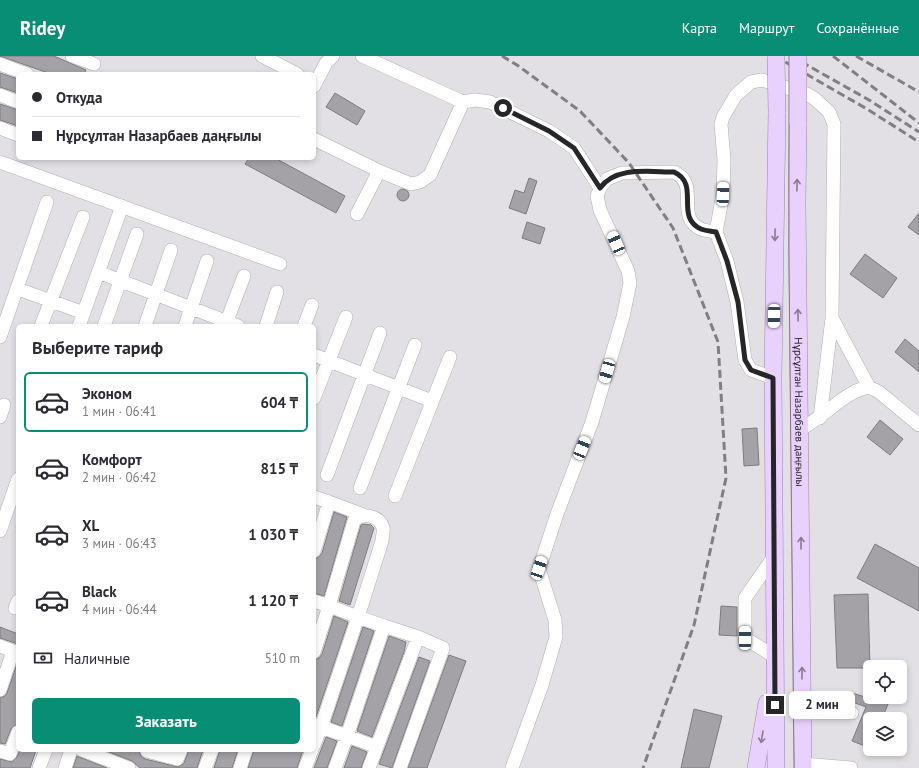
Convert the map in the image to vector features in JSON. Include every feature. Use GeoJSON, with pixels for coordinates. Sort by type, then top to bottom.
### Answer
{"type":"FeatureCollection","features":[{"type":"Feature","properties":{"kind":"main road"},"geometry":{"type":"LineString","coordinates":[[776,56],[777,112],[773,378],[776,768]]}},
{"type":"Feature","properties":{"kind":"main road","name":"Нұрсұлтан Назарбаев даңғылы"},"geometry":{"type":"LineString","coordinates":[[798,56],[796,203],[803,766]]}},
{"type":"Feature","properties":{"kind":"main road"},"geometry":{"type":"LineString","coordinates":[[756,768],[775,657]]}},
{"type":"Feature","properties":{"kind":"street"},"geometry":{"type":"LineString","coordinates":[[72,56],[93,65]]}},
{"type":"Feature","properties":{"kind":"street"},"geometry":{"type":"LineString","coordinates":[[262,56],[293,72]]}},
{"type":"Feature","properties":{"kind":"street"},"geometry":{"type":"LineString","coordinates":[[316,80],[326,63],[333,56]]}},
{"type":"Feature","properties":{"kind":"street"},"geometry":{"type":"LineString","coordinates":[[362,56],[463,102],[475,100],[490,102],[549,131],[574,148],[600,188]]}},
{"type":"Feature","properties":{"kind":"street"},"geometry":{"type":"LineString","coordinates":[[0,64],[22,72]]}},
{"type":"Feature","properties":{"kind":"street"},"geometry":{"type":"LineString","coordinates":[[773,378],[751,370],[745,360],[738,302],[727,261],[716,232],[723,194],[724,160],[721,124],[736,95],[751,82],[762,80],[807,94],[815,99],[829,112],[835,130],[832,318],[820,418]]}},
{"type":"Feature","properties":{"kind":"street"},"geometry":{"type":"LineString","coordinates":[[0,95],[16,101]]}},
{"type":"Feature","properties":{"kind":"street"},"geometry":{"type":"LineString","coordinates":[[316,140],[379,171],[412,184],[420,182],[430,175],[463,102]]}},
{"type":"Feature","properties":{"kind":"street"},"geometry":{"type":"LineString","coordinates":[[0,128],[16,134]]}},
{"type":"Feature","properties":{"kind":"street"},"geometry":{"type":"LineString","coordinates":[[0,162],[280,264]]}},
{"type":"Feature","properties":{"kind":"street"},"geometry":{"type":"LineString","coordinates":[[357,214],[379,171]]}},
{"type":"Feature","properties":{"kind":"street"},"geometry":{"type":"LineString","coordinates":[[512,768],[556,637],[555,620],[539,568],[557,514],[592,422],[623,317],[630,283],[628,271],[600,210],[597,196],[600,188],[606,179],[622,173],[674,172],[682,176],[687,183],[688,214],[696,220],[701,229],[716,232]]}},
{"type":"Feature","properties":{"kind":"street"},"geometry":{"type":"LineString","coordinates":[[0,337],[18,289],[47,202]]}},
{"type":"Feature","properties":{"kind":"street"},"geometry":{"type":"LineString","coordinates":[[80,324],[122,206]]}},
{"type":"Feature","properties":{"kind":"street"},"geometry":{"type":"LineString","coordinates":[[41,324],[83,217]]}},
{"type":"Feature","properties":{"kind":"street"},"geometry":{"type":"LineString","coordinates":[[105,324],[137,234]]}},
{"type":"Feature","properties":{"kind":"street"},"geometry":{"type":"LineString","coordinates":[[146,324],[157,295],[171,250]]}},
{"type":"Feature","properties":{"kind":"street"},"geometry":{"type":"LineString","coordinates":[[186,324],[207,261]]}},
{"type":"Feature","properties":{"kind":"street"},"geometry":{"type":"LineString","coordinates":[[98,272],[192,308],[228,324]]}},
{"type":"Feature","properties":{"kind":"street"},"geometry":{"type":"LineString","coordinates":[[230,324],[244,276]]}},
{"type":"Feature","properties":{"kind":"street"},"geometry":{"type":"LineString","coordinates":[[18,289],[84,313]]}},
{"type":"Feature","properties":{"kind":"street"},"geometry":{"type":"LineString","coordinates":[[267,324],[277,292]]}},
{"type":"Feature","properties":{"kind":"street"},"geometry":{"type":"LineString","coordinates":[[305,324],[312,305]]}},
{"type":"Feature","properties":{"kind":"street"},"geometry":{"type":"LineString","coordinates":[[316,393],[346,317]]}},
{"type":"Feature","properties":{"kind":"street"},"geometry":{"type":"LineString","coordinates":[[832,318],[869,387],[879,392],[919,425]]}},
{"type":"Feature","properties":{"kind":"street"},"geometry":{"type":"LineString","coordinates":[[327,475],[380,333]]}},
{"type":"Feature","properties":{"kind":"street"},"geometry":{"type":"LineString","coordinates":[[360,488],[415,345]]}},
{"type":"Feature","properties":{"kind":"street"},"geometry":{"type":"LineString","coordinates":[[316,357],[432,401]]}},
{"type":"Feature","properties":{"kind":"street"},"geometry":{"type":"LineString","coordinates":[[395,496],[450,357]]}},
{"type":"Feature","properties":{"kind":"street"},"geometry":{"type":"LineString","coordinates":[[800,429],[820,418],[853,392],[869,387]]}},
{"type":"Feature","properties":{"kind":"street"},"geometry":{"type":"LineString","coordinates":[[0,531],[16,483]]}},
{"type":"Feature","properties":{"kind":"street"},"geometry":{"type":"LineString","coordinates":[[316,498],[378,520],[383,528],[382,541],[358,616],[318,726],[377,746]]}},
{"type":"Feature","properties":{"kind":"street"},"geometry":{"type":"LineString","coordinates":[[316,544],[329,502]]}},
{"type":"Feature","properties":{"kind":"street"},"geometry":{"type":"LineString","coordinates":[[316,646],[354,521],[357,516],[364,515]]}},
{"type":"Feature","properties":{"kind":"street"},"geometry":{"type":"LineString","coordinates":[[775,555],[745,598],[745,638],[775,657]]}},
{"type":"Feature","properties":{"kind":"street"},"geometry":{"type":"LineString","coordinates":[[316,602],[418,637],[443,648],[400,768]]}},
{"type":"Feature","properties":{"kind":"street"},"geometry":{"type":"LineString","coordinates":[[335,768],[384,626]]}},
{"type":"Feature","properties":{"kind":"street"},"geometry":{"type":"LineString","coordinates":[[372,767],[377,746],[418,637]]}},
{"type":"Feature","properties":{"kind":"street"},"geometry":{"type":"LineString","coordinates":[[0,646],[16,652],[0,690]]}},
{"type":"Feature","properties":{"kind":"street"},"geometry":{"type":"LineString","coordinates":[[802,713],[852,713]]}},
{"type":"Feature","properties":{"kind":"street"},"geometry":{"type":"LineString","coordinates":[[0,751],[10,754],[16,738]]}},
{"type":"Feature","properties":{"kind":"street"},"geometry":{"type":"LineString","coordinates":[[39,768],[45,752]]}},
{"type":"Feature","properties":{"kind":"street"},"geometry":{"type":"LineString","coordinates":[[64,768],[70,752]]}},
{"type":"Feature","properties":{"kind":"street"},"geometry":{"type":"LineString","coordinates":[[87,752],[129,768]]}},
{"type":"Feature","properties":{"kind":"street"},"geometry":{"type":"LineString","coordinates":[[154,752],[178,759],[180,752]]}},
{"type":"Feature","properties":{"kind":"street"},"geometry":{"type":"LineString","coordinates":[[205,768],[211,752]]}},
{"type":"Feature","properties":{"kind":"street"},"geometry":{"type":"LineString","coordinates":[[240,768],[245,752]]}},
{"type":"Feature","properties":{"kind":"street"},"geometry":{"type":"LineString","coordinates":[[305,768],[311,752]]}},
{"type":"Feature","properties":{"kind":"street"},"geometry":{"type":"LineString","coordinates":[[803,766],[852,768]]}},
{"type":"Feature","properties":{"kind":"building"},"geometry":{"type":"Polygon","coordinates":[[[0,56],[54,56],[86,70],[85,72],[45,72],[0,56]]]}},
{"type":"Feature","properties":{"kind":"building"},"geometry":{"type":"Polygon","coordinates":[[[0,73],[16,78],[16,92],[0,87],[0,73]]]}},
{"type":"Feature","properties":{"kind":"building"},"geometry":{"type":"Polygon","coordinates":[[[335,93],[365,111],[357,125],[326,107],[335,93]]]}},
{"type":"Feature","properties":{"kind":"building"},"geometry":{"type":"Polygon","coordinates":[[[0,104],[16,109],[16,125],[0,120],[0,104]]]}},
{"type":"Feature","properties":{"kind":"building"},"geometry":{"type":"Polygon","coordinates":[[[248,160],[279,160],[345,196],[336,213],[245,164],[248,160]]]}},
{"type":"Feature","properties":{"kind":"building"},"geometry":{"type":"Polygon","coordinates":[[[529,178],[537,181],[526,214],[509,208],[515,190],[524,193],[529,178]]]}},
{"type":"Feature","properties":{"kind":"building"},"geometry":{"type":"Polygon","coordinates":[[[401,189],[405,189],[409,195],[405,201],[401,201],[397,197],[397,193],[401,189]]]}},
{"type":"Feature","properties":{"kind":"building"},"geometry":{"type":"Polygon","coordinates":[[[919,213],[919,235],[908,227],[919,213]]]}},
{"type":"Feature","properties":{"kind":"building"},"geometry":{"type":"Polygon","coordinates":[[[527,222],[545,228],[540,244],[522,238],[527,222]]]}},
{"type":"Feature","properties":{"kind":"building"},"geometry":{"type":"Polygon","coordinates":[[[865,254],[897,278],[883,298],[850,274],[865,254]]]}},
{"type":"Feature","properties":{"kind":"building"},"geometry":{"type":"Polygon","coordinates":[[[905,339],[919,351],[919,372],[895,352],[905,339]]]}},
{"type":"Feature","properties":{"kind":"building"},"geometry":{"type":"Polygon","coordinates":[[[880,420],[903,439],[890,455],[867,437],[880,420]]]}},
{"type":"Feature","properties":{"kind":"building"},"geometry":{"type":"Polygon","coordinates":[[[757,428],[759,465],[744,466],[742,429],[757,428]]]}},
{"type":"Feature","properties":{"kind":"building"},"geometry":{"type":"Polygon","coordinates":[[[334,512],[347,517],[324,596],[316,594],[316,558],[322,553],[334,512]]]}},
{"type":"Feature","properties":{"kind":"building"},"geometry":{"type":"Polygon","coordinates":[[[361,525],[371,525],[374,528],[350,605],[339,601],[361,525]]]}},
{"type":"Feature","properties":{"kind":"building"},"geometry":{"type":"Polygon","coordinates":[[[875,544],[919,568],[919,611],[857,578],[875,544]]]}},
{"type":"Feature","properties":{"kind":"building"},"geometry":{"type":"Polygon","coordinates":[[[868,594],[870,660],[863,660],[863,668],[837,668],[834,595],[868,594]]]}},
{"type":"Feature","properties":{"kind":"building"},"geometry":{"type":"Polygon","coordinates":[[[721,606],[737,607],[737,636],[719,635],[721,606]]]}},
{"type":"Feature","properties":{"kind":"building"},"geometry":{"type":"Polygon","coordinates":[[[334,616],[348,622],[316,717],[316,659],[322,654],[334,616]]]}},
{"type":"Feature","properties":{"kind":"building"},"geometry":{"type":"Polygon","coordinates":[[[0,627],[16,633],[16,643],[0,638],[0,627]]]}},
{"type":"Feature","properties":{"kind":"building"},"geometry":{"type":"Polygon","coordinates":[[[363,627],[374,631],[342,726],[331,722],[363,627]]]}},
{"type":"Feature","properties":{"kind":"building"},"geometry":{"type":"Polygon","coordinates":[[[389,636],[406,642],[404,652],[372,737],[357,731],[389,636]]]}},
{"type":"Feature","properties":{"kind":"building"},"geometry":{"type":"Polygon","coordinates":[[[449,655],[466,661],[427,768],[408,768],[449,655]]]}},
{"type":"Feature","properties":{"kind":"building"},"geometry":{"type":"Polygon","coordinates":[[[419,657],[430,661],[392,768],[379,764],[419,657]]]}},
{"type":"Feature","properties":{"kind":"building"},"geometry":{"type":"Polygon","coordinates":[[[16,667],[16,725],[11,729],[5,744],[0,743],[0,698],[5,696],[16,667]]]}},
{"type":"Feature","properties":{"kind":"building"},"geometry":{"type":"Polygon","coordinates":[[[852,693],[863,696],[863,704],[888,704],[885,712],[864,712],[866,707],[850,701],[852,693]]]}},
{"type":"Feature","properties":{"kind":"building"},"geometry":{"type":"Polygon","coordinates":[[[694,709],[722,716],[709,768],[681,768],[694,709]]]}},
{"type":"Feature","properties":{"kind":"building"},"geometry":{"type":"Polygon","coordinates":[[[863,714],[863,745],[852,741],[863,714]]]}},
{"type":"Feature","properties":{"kind":"building"},"geometry":{"type":"Polygon","coordinates":[[[326,737],[337,741],[327,768],[314,768],[326,737]]]}},
{"type":"Feature","properties":{"kind":"building"},"geometry":{"type":"Polygon","coordinates":[[[352,746],[367,752],[361,768],[344,768],[352,746]]]}},
{"type":"Feature","properties":{"kind":"building"},"geometry":{"type":"Polygon","coordinates":[[[19,752],[35,752],[30,768],[0,768],[0,759],[12,762],[19,752]]]}},
{"type":"Feature","properties":{"kind":"building"},"geometry":{"type":"Polygon","coordinates":[[[109,752],[140,752],[141,756],[145,759],[178,767],[184,763],[188,752],[202,752],[197,768],[140,768],[132,761],[109,752]]]}},
{"type":"Feature","properties":{"kind":"building"},"geometry":{"type":"Polygon","coordinates":[[[219,752],[237,752],[232,768],[214,768],[219,752]]]}},
{"type":"Feature","properties":{"kind":"building"},"geometry":{"type":"Polygon","coordinates":[[[253,752],[302,752],[297,768],[248,768],[253,752]]]}},
{"type":"Feature","properties":{"kind":"building"},"geometry":{"type":"Polygon","coordinates":[[[77,756],[79,757],[107,768],[73,768],[77,756]]]}},
{"type":"Feature","properties":{"kind":"tram line"},"geometry":{"type":"LineString","coordinates":[[789,56],[789,264],[794,768]]}},
{"type":"Feature","properties":{"kind":"railway"},"geometry":{"type":"LineString","coordinates":[[502,56],[517,65],[580,111],[629,163],[673,228],[718,342],[726,478],[694,625],[643,768]]}},
{"type":"Feature","properties":{"kind":"railway"},"geometry":{"type":"LineString","coordinates":[[775,56],[867,109],[919,142]]}},
{"type":"Feature","properties":{"kind":"railway"},"geometry":{"type":"LineString","coordinates":[[791,56],[869,100],[919,132]]}},
{"type":"Feature","properties":{"kind":"railway"},"geometry":{"type":"LineString","coordinates":[[833,56],[919,123]]}},
{"type":"Feature","properties":{"kind":"railway"},"geometry":{"type":"LineString","coordinates":[[856,56],[919,92]]}},
{"type":"Feature","properties":{"kind":"route"},"geometry":{"type":"LineString","coordinates":[[503,108],[549,131],[574,148],[600,188],[606,179],[622,173],[674,172],[682,176],[687,183],[688,214],[693,224],[701,229],[716,232],[727,261],[738,302],[745,360],[751,370],[773,378],[775,705]]}}]}
